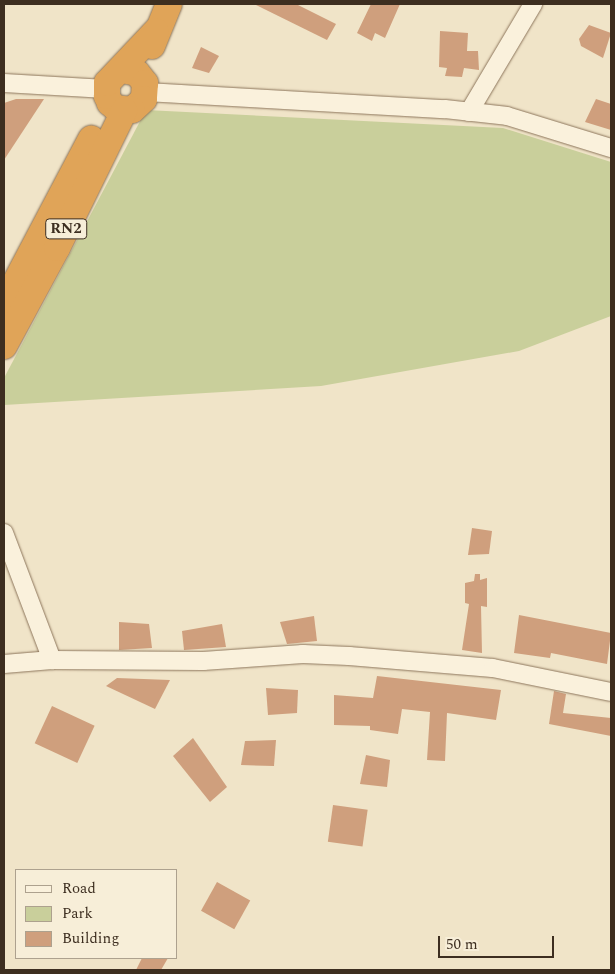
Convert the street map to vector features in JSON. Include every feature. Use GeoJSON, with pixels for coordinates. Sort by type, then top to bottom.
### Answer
{"type":"FeatureCollection","features":[{"type":"Feature","properties":{"kind":"highway","name":"RN2"},"geometry":{"type":"LineString","coordinates":[[4,304],[125,90],[170,4]]}},
{"type":"Feature","properties":{"kind":"highway","name":"RN2"},"geometry":{"type":"LineString","coordinates":[[4,346],[57,248],[125,90]]}},
{"type":"Feature","properties":{"kind":"street"},"geometry":{"type":"LineString","coordinates":[[469,112],[533,4]]}},
{"type":"Feature","properties":{"kind":"street"},"geometry":{"type":"LineString","coordinates":[[4,83],[469,112],[533,122],[611,148]]}},
{"type":"Feature","properties":{"kind":"street"},"geometry":{"type":"LineString","coordinates":[[4,533],[52,660]]}},
{"type":"Feature","properties":{"kind":"street"},"geometry":{"type":"LineString","coordinates":[[4,664],[52,660],[203,661],[303,654],[348,656],[493,668],[611,692]]}},
{"type":"Feature","properties":{"kind":"green space"},"geometry":{"type":"Polygon","coordinates":[[[146,110],[503,128],[611,162],[611,316],[519,351],[321,386],[4,405],[4,378],[146,110]]]}},
{"type":"Feature","properties":{"kind":"building"},"geometry":{"type":"Polygon","coordinates":[[[254,4],[296,4],[336,24],[327,40],[254,4]]]}},
{"type":"Feature","properties":{"kind":"building"},"geometry":{"type":"Polygon","coordinates":[[[371,4],[400,4],[385,38],[375,33],[372,41],[357,33],[371,4]]]}},
{"type":"Feature","properties":{"kind":"building"},"geometry":{"type":"Polygon","coordinates":[[[589,25],[611,33],[603,58],[581,46],[579,39],[589,25]]]}},
{"type":"Feature","properties":{"kind":"building"},"geometry":{"type":"Polygon","coordinates":[[[440,31],[468,33],[467,51],[478,51],[479,70],[464,68],[462,77],[445,76],[447,68],[439,67],[440,31]]]}},
{"type":"Feature","properties":{"kind":"building"},"geometry":{"type":"Polygon","coordinates":[[[201,47],[219,56],[209,73],[192,68],[201,47]]]}},
{"type":"Feature","properties":{"kind":"building"},"geometry":{"type":"Polygon","coordinates":[[[16,99],[44,99],[4,160],[4,103],[16,99]]]}},
{"type":"Feature","properties":{"kind":"building"},"geometry":{"type":"Polygon","coordinates":[[[596,99],[611,104],[611,130],[585,122],[596,99]]]}},
{"type":"Feature","properties":{"kind":"building"},"geometry":{"type":"Polygon","coordinates":[[[472,528],[492,531],[489,554],[468,555],[472,528]]]}},
{"type":"Feature","properties":{"kind":"building"},"geometry":{"type":"Polygon","coordinates":[[[475,574],[480,574],[480,580],[487,578],[487,607],[481,606],[482,653],[462,650],[469,604],[465,603],[465,583],[474,581],[475,574]]]}},
{"type":"Feature","properties":{"kind":"building"},"geometry":{"type":"Polygon","coordinates":[[[519,615],[611,633],[607,664],[551,653],[550,658],[514,653],[519,615]]]}},
{"type":"Feature","properties":{"kind":"building"},"geometry":{"type":"Polygon","coordinates":[[[314,616],[317,641],[287,644],[280,622],[314,616]]]}},
{"type":"Feature","properties":{"kind":"building"},"geometry":{"type":"Polygon","coordinates":[[[119,622],[149,624],[152,648],[119,650],[119,622]]]}},
{"type":"Feature","properties":{"kind":"building"},"geometry":{"type":"Polygon","coordinates":[[[222,624],[226,647],[184,650],[182,631],[222,624]]]}},
{"type":"Feature","properties":{"kind":"building"},"geometry":{"type":"Polygon","coordinates":[[[377,676],[501,690],[496,720],[447,713],[445,761],[427,760],[430,712],[402,709],[398,734],[370,730],[370,726],[334,725],[334,695],[373,698],[377,676]]]}},
{"type":"Feature","properties":{"kind":"building"},"geometry":{"type":"Polygon","coordinates":[[[117,678],[170,680],[155,709],[106,686],[117,678]]]}},
{"type":"Feature","properties":{"kind":"building"},"geometry":{"type":"Polygon","coordinates":[[[266,688],[298,690],[297,713],[268,715],[266,688]]]}},
{"type":"Feature","properties":{"kind":"building"},"geometry":{"type":"Polygon","coordinates":[[[554,691],[566,694],[563,713],[611,718],[611,736],[549,724],[554,691]]]}},
{"type":"Feature","properties":{"kind":"building"},"geometry":{"type":"Polygon","coordinates":[[[52,706],[95,726],[77,763],[35,743],[52,706]]]}},
{"type":"Feature","properties":{"kind":"building"},"geometry":{"type":"Polygon","coordinates":[[[193,738],[227,787],[210,802],[173,756],[193,738]]]}},
{"type":"Feature","properties":{"kind":"building"},"geometry":{"type":"Polygon","coordinates":[[[276,740],[274,766],[241,765],[245,741],[276,740]]]}},
{"type":"Feature","properties":{"kind":"building"},"geometry":{"type":"Polygon","coordinates":[[[366,755],[390,760],[387,787],[360,784],[366,755]]]}},
{"type":"Feature","properties":{"kind":"building"},"geometry":{"type":"Polygon","coordinates":[[[333,805],[368,810],[363,847],[328,842],[333,805]]]}},
{"type":"Feature","properties":{"kind":"building"},"geometry":{"type":"Polygon","coordinates":[[[217,882],[250,900],[234,929],[201,911],[217,882]]]}},
{"type":"Feature","properties":{"kind":"building"},"geometry":{"type":"Polygon","coordinates":[[[142,959],[167,959],[161,970],[136,970],[142,959]]]}}]}
